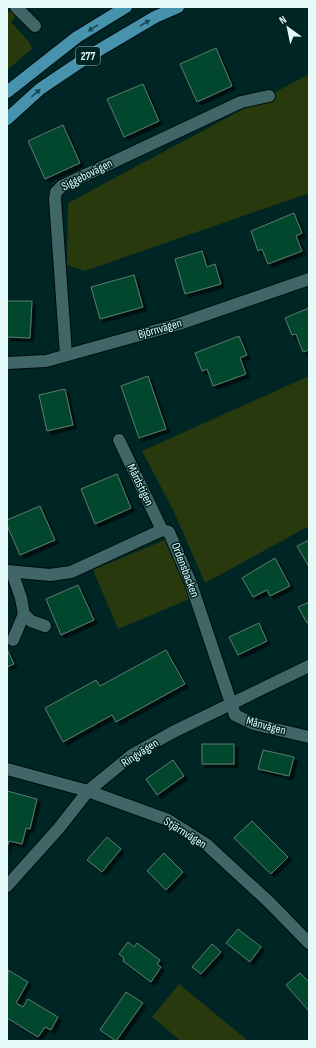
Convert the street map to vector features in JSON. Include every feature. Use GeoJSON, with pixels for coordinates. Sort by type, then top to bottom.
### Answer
{"type":"FeatureCollection","features":[{"type":"Feature","properties":{"kind":"main road","name":"277"},"geometry":{"type":"LineString","coordinates":[[7,92],[77,37],[126,7]]}},
{"type":"Feature","properties":{"kind":"main road","name":"277"},"geometry":{"type":"LineString","coordinates":[[7,119],[40,89],[89,56],[155,17],[178,7]]}},
{"type":"Feature","properties":{"kind":"street"},"geometry":{"type":"LineString","coordinates":[[16,7],[35,26]]}},
{"type":"Feature","properties":{"kind":"street","name":"Siggebovägen"},"geometry":{"type":"LineString","coordinates":[[66,355],[54,199],[56,192],[62,186],[240,102],[269,96]]}},
{"type":"Feature","properties":{"kind":"street","name":"Björnvägen"},"geometry":{"type":"LineString","coordinates":[[7,363],[46,361],[179,324],[309,279]]}},
{"type":"Feature","properties":{"kind":"street","name":"Mårdstigen"},"geometry":{"type":"LineString","coordinates":[[119,440],[162,530]]}},
{"type":"Feature","properties":{"kind":"street","name":"Ordensbacken"},"geometry":{"type":"LineString","coordinates":[[9,572],[50,575],[71,572],[162,530],[170,532],[190,581],[231,704]]}},
{"type":"Feature","properties":{"kind":"street"},"geometry":{"type":"LineString","coordinates":[[9,572],[21,598],[24,614],[13,640]]}},
{"type":"Feature","properties":{"kind":"street"},"geometry":{"type":"LineString","coordinates":[[24,614],[31,621],[45,626]]}},
{"type":"Feature","properties":{"kind":"street","name":"Ringvägen"},"geometry":{"type":"LineString","coordinates":[[7,886],[59,828],[88,791],[132,755],[173,732],[309,666]]}},
{"type":"Feature","properties":{"kind":"street","name":"Månvägen"},"geometry":{"type":"LineString","coordinates":[[231,704],[235,715],[240,719],[254,724],[309,737]]}},
{"type":"Feature","properties":{"kind":"street","name":"Stjärnvägen"},"geometry":{"type":"LineString","coordinates":[[7,769],[88,791],[168,820],[206,844],[269,902],[309,943]]}},
{"type":"Feature","properties":{"kind":"green space"},"geometry":{"type":"Polygon","coordinates":[[[12,9],[17,15],[11,22],[30,43],[32,49],[7,70],[7,14],[12,9]]]}},
{"type":"Feature","properties":{"kind":"green space"},"geometry":{"type":"Polygon","coordinates":[[[309,74],[309,193],[85,271],[67,265],[68,203],[309,74]]]}},
{"type":"Feature","properties":{"kind":"green space"},"geometry":{"type":"Polygon","coordinates":[[[309,376],[309,526],[205,583],[174,512],[142,451],[309,376]]]}},
{"type":"Feature","properties":{"kind":"green space"},"geometry":{"type":"Polygon","coordinates":[[[167,539],[192,598],[118,629],[93,570],[167,539]]]}},
{"type":"Feature","properties":{"kind":"green space"},"geometry":{"type":"Polygon","coordinates":[[[179,984],[246,1039],[244,1041],[181,1041],[152,1017],[179,984]]]}},
{"type":"Feature","properties":{"kind":"building"},"geometry":{"type":"Polygon","coordinates":[[[216,48],[232,86],[197,102],[180,64],[216,48]]]}},
{"type":"Feature","properties":{"kind":"building"},"geometry":{"type":"Polygon","coordinates":[[[143,84],[159,121],[124,137],[107,99],[143,84]]]}},
{"type":"Feature","properties":{"kind":"building"},"geometry":{"type":"Polygon","coordinates":[[[63,125],[80,163],[45,179],[28,141],[63,125]]]}},
{"type":"Feature","properties":{"kind":"building"},"geometry":{"type":"Polygon","coordinates":[[[294,213],[302,233],[296,236],[302,251],[268,264],[262,249],[258,251],[251,231],[294,213]]]}},
{"type":"Feature","properties":{"kind":"building"},"geometry":{"type":"Polygon","coordinates":[[[202,251],[207,267],[215,264],[221,284],[185,294],[175,259],[202,251]]]}},
{"type":"Feature","properties":{"kind":"building"},"geometry":{"type":"Polygon","coordinates":[[[134,275],[143,307],[100,319],[91,287],[134,275]]]}},
{"type":"Feature","properties":{"kind":"building"},"geometry":{"type":"Polygon","coordinates":[[[7,301],[32,301],[30,338],[7,337],[7,301]]]}},
{"type":"Feature","properties":{"kind":"building"},"geometry":{"type":"Polygon","coordinates":[[[309,308],[309,350],[303,352],[296,334],[292,335],[285,318],[309,308]]]}},
{"type":"Feature","properties":{"kind":"building"},"geometry":{"type":"Polygon","coordinates":[[[239,336],[247,355],[240,358],[246,374],[213,386],[207,369],[202,371],[195,353],[239,336]]]}},
{"type":"Feature","properties":{"kind":"building"},"geometry":{"type":"Polygon","coordinates":[[[148,376],[166,429],[139,438],[121,386],[148,376]]]}},
{"type":"Feature","properties":{"kind":"building"},"geometry":{"type":"Polygon","coordinates":[[[65,389],[73,425],[47,431],[39,395],[65,389]]]}},
{"type":"Feature","properties":{"kind":"building"},"geometry":{"type":"Polygon","coordinates":[[[117,474],[131,508],[95,524],[81,489],[117,474]]]}},
{"type":"Feature","properties":{"kind":"building"},"geometry":{"type":"Polygon","coordinates":[[[40,506],[55,540],[20,555],[7,525],[7,520],[40,506]]]}},
{"type":"Feature","properties":{"kind":"building"},"geometry":{"type":"Polygon","coordinates":[[[309,540],[309,567],[297,546],[309,540]]]}},
{"type":"Feature","properties":{"kind":"building"},"geometry":{"type":"Polygon","coordinates":[[[275,558],[290,586],[270,596],[267,590],[253,597],[242,578],[275,558]]]}},
{"type":"Feature","properties":{"kind":"building"},"geometry":{"type":"Polygon","coordinates":[[[78,585],[94,620],[61,635],[46,599],[78,585]]]}},
{"type":"Feature","properties":{"kind":"building"},"geometry":{"type":"Polygon","coordinates":[[[309,602],[309,622],[307,623],[298,607],[309,602]]]}},
{"type":"Feature","properties":{"kind":"building"},"geometry":{"type":"Polygon","coordinates":[[[259,623],[267,641],[238,655],[229,637],[259,623]]]}},
{"type":"Feature","properties":{"kind":"building"},"geometry":{"type":"Polygon","coordinates":[[[7,649],[14,664],[7,667],[7,649]]]}},
{"type":"Feature","properties":{"kind":"building"},"geometry":{"type":"Polygon","coordinates":[[[166,650],[185,684],[116,722],[112,715],[63,742],[45,708],[96,680],[100,686],[166,650]]]}},
{"type":"Feature","properties":{"kind":"building"},"geometry":{"type":"Polygon","coordinates":[[[202,744],[234,744],[234,764],[202,764],[202,744]]]}},
{"type":"Feature","properties":{"kind":"building"},"geometry":{"type":"Polygon","coordinates":[[[263,750],[294,757],[289,776],[258,769],[263,750]]]}},
{"type":"Feature","properties":{"kind":"building"},"geometry":{"type":"Polygon","coordinates":[[[173,760],[184,776],[157,795],[146,779],[173,760]]]}},
{"type":"Feature","properties":{"kind":"building"},"geometry":{"type":"Polygon","coordinates":[[[7,791],[37,799],[30,829],[26,828],[22,844],[9,841],[7,848],[7,791]]]}},
{"type":"Feature","properties":{"kind":"building"},"geometry":{"type":"Polygon","coordinates":[[[252,821],[288,857],[271,874],[234,838],[252,821]]]}},
{"type":"Feature","properties":{"kind":"building"},"geometry":{"type":"Polygon","coordinates":[[[107,837],[121,849],[102,872],[87,860],[107,837]]]}},
{"type":"Feature","properties":{"kind":"building"},"geometry":{"type":"Polygon","coordinates":[[[164,853],[183,872],[166,890],[147,871],[164,853]]]}},
{"type":"Feature","properties":{"kind":"building"},"geometry":{"type":"Polygon","coordinates":[[[238,929],[261,947],[250,962],[226,943],[238,929]]]}},
{"type":"Feature","properties":{"kind":"building"},"geometry":{"type":"Polygon","coordinates":[[[128,942],[134,947],[137,943],[160,960],[157,964],[161,967],[151,982],[123,961],[124,958],[119,954],[128,942]]]}},
{"type":"Feature","properties":{"kind":"building"},"geometry":{"type":"Polygon","coordinates":[[[212,944],[221,952],[201,974],[192,967],[212,944]]]}},
{"type":"Feature","properties":{"kind":"building"},"geometry":{"type":"Polygon","coordinates":[[[8,970],[28,982],[16,1003],[23,1007],[28,999],[58,1017],[51,1030],[45,1027],[38,1037],[7,1018],[8,970]]]}},
{"type":"Feature","properties":{"kind":"building"},"geometry":{"type":"Polygon","coordinates":[[[300,973],[309,982],[309,1011],[286,985],[300,973]]]}},
{"type":"Feature","properties":{"kind":"building"},"geometry":{"type":"Polygon","coordinates":[[[126,992],[143,1003],[116,1041],[100,1030],[126,992]]]}}]}
